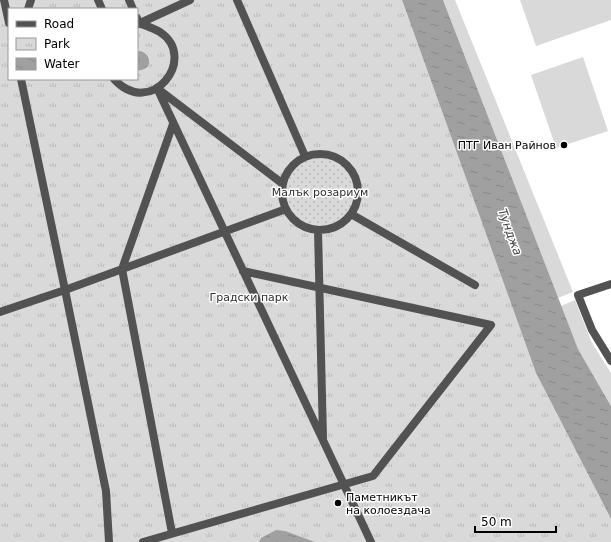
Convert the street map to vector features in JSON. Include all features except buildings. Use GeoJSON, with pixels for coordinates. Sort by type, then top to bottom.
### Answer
{"type":"FeatureCollection","features":[{"type":"Feature","properties":{"kind":"street"},"geometry":{"type":"LineString","coordinates":[[4,0],[8,19]]}},
{"type":"Feature","properties":{"kind":"street"},"geometry":{"type":"LineString","coordinates":[[138,22],[190,0]]}},
{"type":"Feature","properties":{"kind":"street"},"geometry":{"type":"LineString","coordinates":[[237,0],[305,156]]}},
{"type":"Feature","properties":{"kind":"street"},"geometry":{"type":"LineString","coordinates":[[115,80],[120,86],[128,90],[143,93],[157,88],[168,79],[172,72],[174,56],[168,39],[160,32],[138,22]]}},
{"type":"Feature","properties":{"kind":"street"},"geometry":{"type":"LineString","coordinates":[[21,80],[106,491],[110,542]]}},
{"type":"Feature","properties":{"kind":"street"},"geometry":{"type":"LineString","coordinates":[[157,88],[371,542]]}},
{"type":"Feature","properties":{"kind":"street"},"geometry":{"type":"LineString","coordinates":[[157,88],[283,184]]}},
{"type":"Feature","properties":{"kind":"street"},"geometry":{"type":"LineString","coordinates":[[172,533],[122,269],[173,124]]}},
{"type":"Feature","properties":{"kind":"street"},"geometry":{"type":"LineString","coordinates":[[329,154],[341,160],[350,168],[356,179],[358,191],[356,203],[351,214],[342,223],[331,228],[318,230],[306,227],[294,220],[286,209],[282,197],[283,184],[287,173],[295,163],[305,156],[329,154]]}},
{"type":"Feature","properties":{"kind":"street"},"geometry":{"type":"LineString","coordinates":[[0,312],[65,290],[286,209]]}},
{"type":"Feature","properties":{"kind":"street"},"geometry":{"type":"LineString","coordinates":[[351,214],[475,285]]}},
{"type":"Feature","properties":{"kind":"street"},"geometry":{"type":"LineString","coordinates":[[318,230],[323,441]]}},
{"type":"Feature","properties":{"kind":"street"},"geometry":{"type":"LineString","coordinates":[[143,542],[373,476],[491,326],[243,271]]}},
{"type":"Feature","properties":{"kind":"street"},"geometry":{"type":"LineString","coordinates":[[611,284],[578,295],[592,330],[611,361]]}},
{"type":"Feature","properties":{"kind":"green space","name":"Градски парк"},"geometry":{"type":"Polygon","coordinates":[[[0,0],[402,0],[536,373],[611,519],[611,542],[0,542],[0,0]]]}},
{"type":"Feature","properties":{"kind":"green space"},"geometry":{"type":"Polygon","coordinates":[[[443,0],[455,0],[573,292],[558,298],[443,0]]]}},
{"type":"Feature","properties":{"kind":"green space"},"geometry":{"type":"Polygon","coordinates":[[[520,0],[611,0],[611,20],[536,46],[520,0]]]}},
{"type":"Feature","properties":{"kind":"green space"},"geometry":{"type":"Polygon","coordinates":[[[583,57],[608,131],[556,148],[531,75],[583,57]]]}},
{"type":"Feature","properties":{"kind":"green space","name":"Малък розариум"},"geometry":{"type":"Polygon","coordinates":[[[320,154],[334,157],[347,165],[355,178],[358,192],[355,206],[347,219],[334,227],[320,230],[306,227],[293,219],[285,206],[282,192],[285,178],[293,165],[306,157],[320,154]]]}},
{"type":"Feature","properties":{"kind":"green space"},"geometry":{"type":"Polygon","coordinates":[[[575,300],[592,343],[611,373],[611,406],[578,349],[561,306],[575,300]]]}},
{"type":"Feature","properties":{"kind":"water","name":"Тунджа"},"geometry":{"type":"Polygon","coordinates":[[[402,0],[443,0],[578,349],[611,406],[611,519],[536,373],[402,0]]]}},
{"type":"Feature","properties":{"kind":"water"},"geometry":{"type":"Polygon","coordinates":[[[138,52],[144,53],[149,59],[148,66],[142,70],[138,70],[138,52]]]}},
{"type":"Feature","properties":{"kind":"water"},"geometry":{"type":"Polygon","coordinates":[[[276,530],[285,531],[315,542],[259,542],[261,538],[276,530]]]}},
{"type":"Feature","properties":{"kind":"place","name":"ПТГ Иван Райнов"},"geometry":{"type":"Point","coordinates":[564,145]}},
{"type":"Feature","properties":{"kind":"place","name":"Паметникът на колоездача"},"geometry":{"type":"Point","coordinates":[338,503]}}]}
